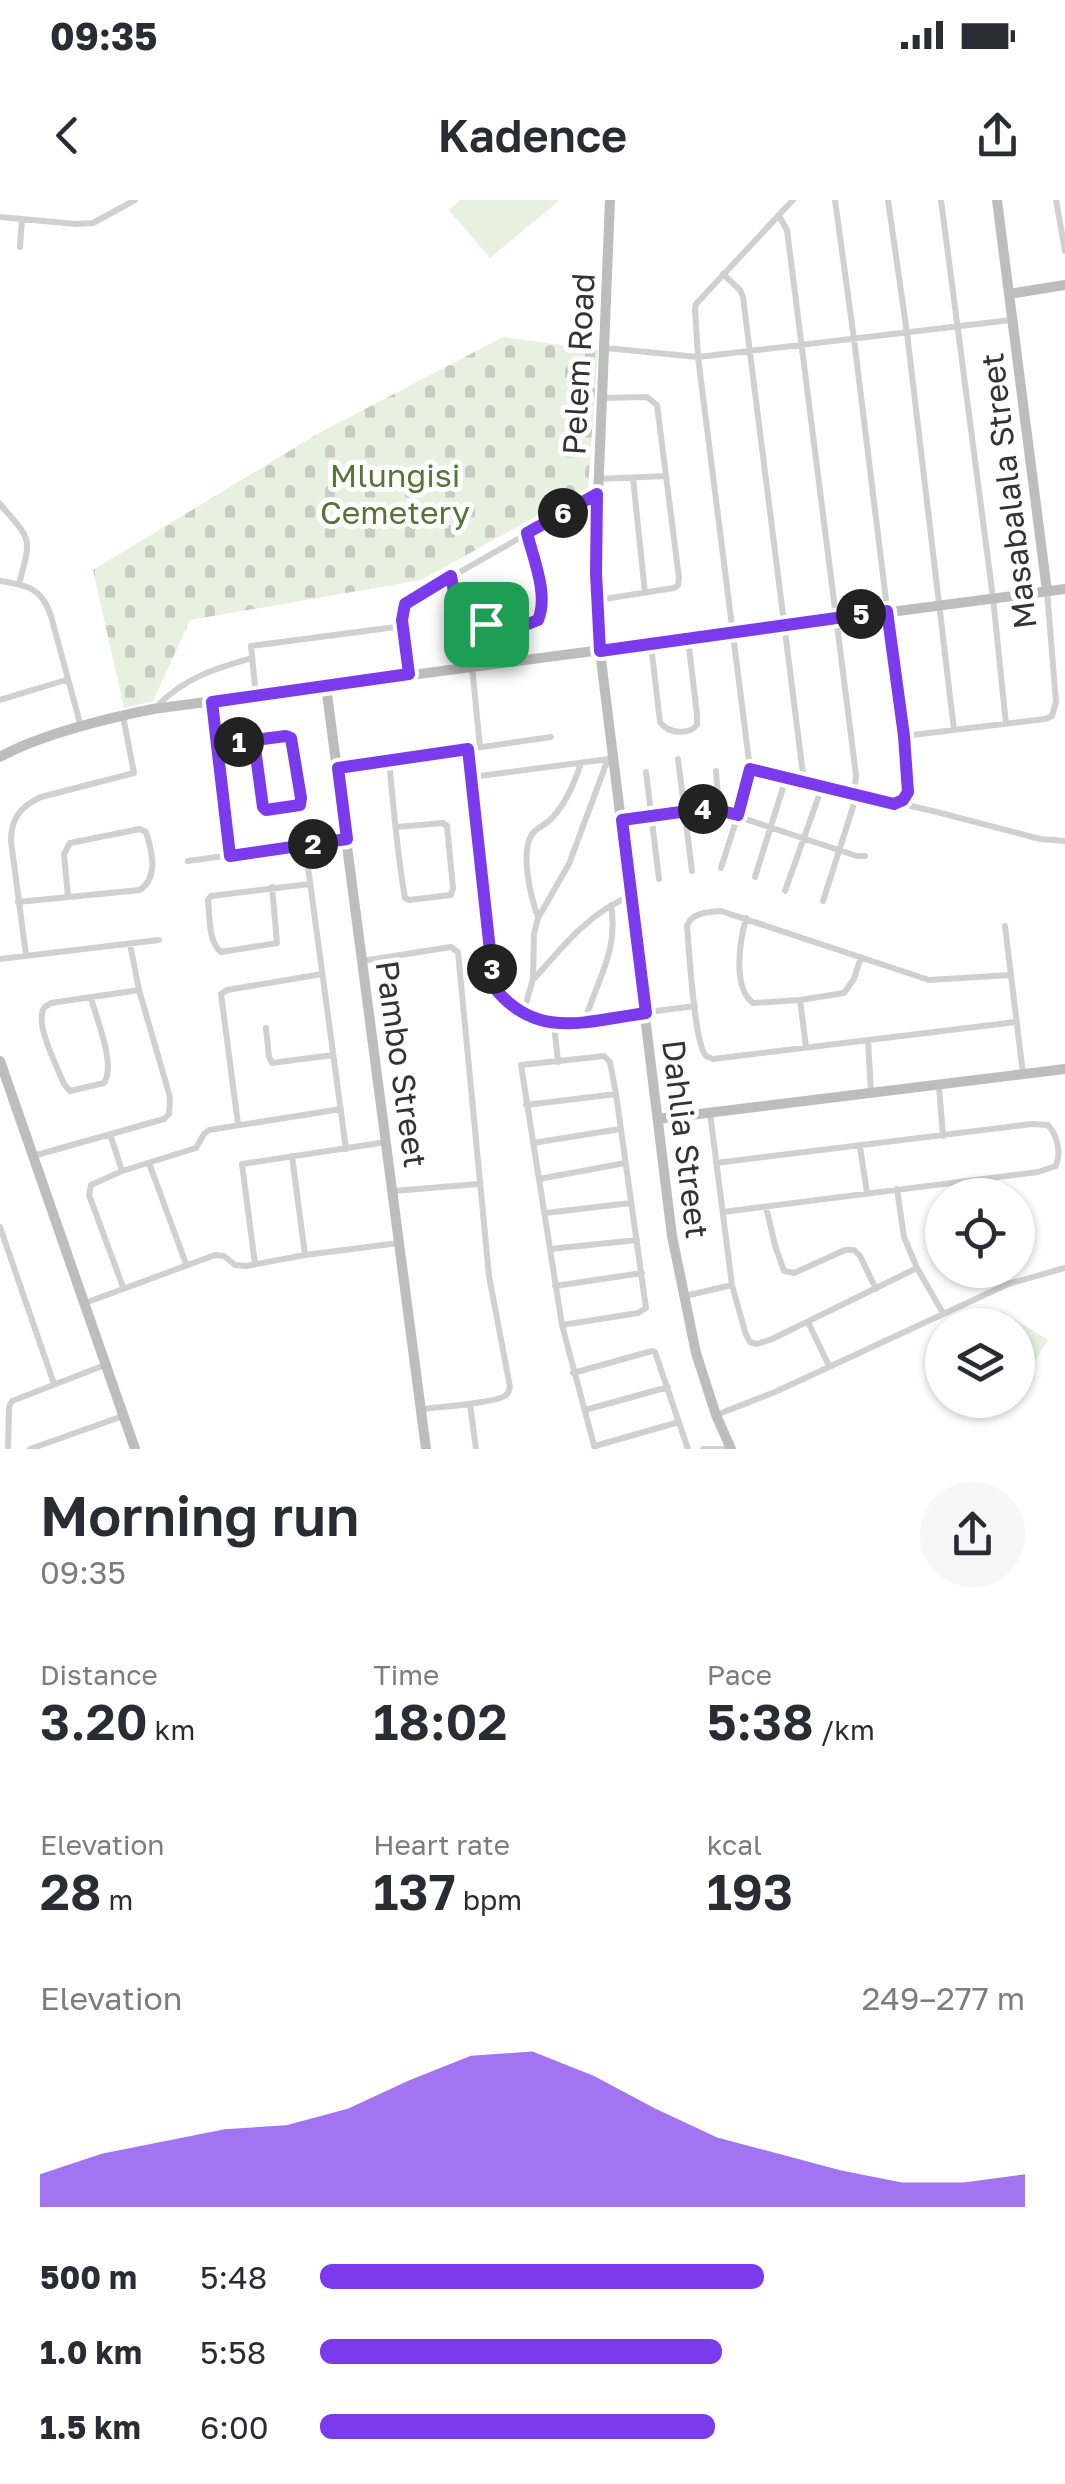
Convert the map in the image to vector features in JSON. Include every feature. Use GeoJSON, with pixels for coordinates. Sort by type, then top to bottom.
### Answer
{"type":"FeatureCollection","features":[{"type":"Feature","properties":{"kind":"street"},"geometry":{"type":"LineString","coordinates":[[0,217],[93,223],[134,200]]}},
{"type":"Feature","properties":{"kind":"street","name":"Pelem Road"},"geometry":{"type":"LineString","coordinates":[[600,651],[597,494],[610,200]]}},
{"type":"Feature","properties":{"kind":"street"},"geometry":{"type":"LineString","coordinates":[[721,868],[750,769],[698,357],[695,306],[793,200]]}},
{"type":"Feature","properties":{"kind":"street"},"geometry":{"type":"LineString","coordinates":[[835,200],[904,736],[908,789],[903,800],[894,804]]}},
{"type":"Feature","properties":{"kind":"street"},"geometry":{"type":"LineString","coordinates":[[888,200],[954,730]]}},
{"type":"Feature","properties":{"kind":"street"},"geometry":{"type":"LineString","coordinates":[[904,736],[1006,724],[941,200]]}},
{"type":"Feature","properties":{"kind":"street","name":"Masabalala Street"},"geometry":{"type":"LineString","coordinates":[[997,200],[1047,592],[1056,702],[1052,716],[1006,724]]}},
{"type":"Feature","properties":{"kind":"street"},"geometry":{"type":"LineString","coordinates":[[1056,200],[1065,251]]}},
{"type":"Feature","properties":{"kind":"street"},"geometry":{"type":"LineString","coordinates":[[779,216],[787,230],[803,346],[856,775],[855,794],[823,901]]}},
{"type":"Feature","properties":{"kind":"street"},"geometry":{"type":"LineString","coordinates":[[20,248],[22,219]]}},
{"type":"Feature","properties":{"kind":"street"},"geometry":{"type":"LineString","coordinates":[[723,274],[743,294],[804,782]]}},
{"type":"Feature","properties":{"kind":"street"},"geometry":{"type":"LineString","coordinates":[[1009,294],[1065,286]]}},
{"type":"Feature","properties":{"kind":"street"},"geometry":{"type":"LineString","coordinates":[[606,348],[698,357],[1012,320]]}},
{"type":"Feature","properties":{"kind":"street"},"geometry":{"type":"LineString","coordinates":[[597,600],[674,588],[679,578],[655,402],[646,397],[602,398]]}},
{"type":"Feature","properties":{"kind":"street"},"geometry":{"type":"LineString","coordinates":[[598,479],[666,476]]}},
{"type":"Feature","properties":{"kind":"street"},"geometry":{"type":"LineString","coordinates":[[633,478],[646,593]]}},
{"type":"Feature","properties":{"kind":"street"},"geometry":{"type":"LineString","coordinates":[[409,674],[403,626],[407,602],[597,494]]}},
{"type":"Feature","properties":{"kind":"street"},"geometry":{"type":"LineString","coordinates":[[0,504],[27,538],[28,551],[19,584]]}},
{"type":"Feature","properties":{"kind":"street"},"geometry":{"type":"LineString","coordinates":[[451,576],[457,611],[468,620],[520,624],[538,620],[542,610],[539,584],[527,533]]}},
{"type":"Feature","properties":{"kind":"street"},"geometry":{"type":"LineString","coordinates":[[0,580],[38,592],[47,604],[80,727]]}},
{"type":"Feature","properties":{"kind":"street"},"geometry":{"type":"LineString","coordinates":[[0,757],[80,727],[153,709],[1065,588]]}},
{"type":"Feature","properties":{"kind":"street"},"geometry":{"type":"LineString","coordinates":[[256,696],[251,646],[403,626]]}},
{"type":"Feature","properties":{"kind":"street"},"geometry":{"type":"LineString","coordinates":[[651,644],[660,722],[671,732],[691,730],[697,725],[698,714],[688,638]]}},
{"type":"Feature","properties":{"kind":"street","name":"Dahlia Street"},"geometry":{"type":"LineString","coordinates":[[600,651],[672,1236],[696,1353],[731,1449]]}},
{"type":"Feature","properties":{"kind":"street"},"geometry":{"type":"LineString","coordinates":[[153,709],[187,680],[252,658]]}},
{"type":"Feature","properties":{"kind":"street"},"geometry":{"type":"LineString","coordinates":[[472,666],[480,747]]}},
{"type":"Feature","properties":{"kind":"street"},"geometry":{"type":"LineString","coordinates":[[0,700],[66,680]]}},
{"type":"Feature","properties":{"kind":"street","name":"Pambo Street"},"geometry":{"type":"LineString","coordinates":[[326,686],[426,1449]]}},
{"type":"Feature","properties":{"kind":"street"},"geometry":{"type":"LineString","coordinates":[[212,702],[230,856]]}},
{"type":"Feature","properties":{"kind":"street"},"geometry":{"type":"LineString","coordinates":[[26,955],[11,841],[16,816],[30,802],[42,797],[134,773],[123,716]]}},
{"type":"Feature","properties":{"kind":"street"},"geometry":{"type":"LineString","coordinates":[[217,745],[286,736],[291,738],[300,805],[264,809],[254,741]]}},
{"type":"Feature","properties":{"kind":"street"},"geometry":{"type":"LineString","coordinates":[[338,768],[552,737]]}},
{"type":"Feature","properties":{"kind":"street"},"geometry":{"type":"LineString","coordinates":[[468,749],[494,987],[523,1014],[554,1024],[694,1006]]}},
{"type":"Feature","properties":{"kind":"street"},"geometry":{"type":"LineString","coordinates":[[472,777],[611,758]]}},
{"type":"Feature","properties":{"kind":"street"},"geometry":{"type":"LineString","coordinates":[[523,1014],[534,979],[538,918],[569,864],[611,758]]}},
{"type":"Feature","properties":{"kind":"street"},"geometry":{"type":"LineString","coordinates":[[389,759],[396,826],[405,898],[451,894],[447,826],[396,826]]}},
{"type":"Feature","properties":{"kind":"street"},"geometry":{"type":"LineString","coordinates":[[678,759],[692,871]]}},
{"type":"Feature","properties":{"kind":"street"},"geometry":{"type":"LineString","coordinates":[[538,918],[529,888],[530,839],[560,809],[581,763]]}},
{"type":"Feature","properties":{"kind":"street"},"geometry":{"type":"LineString","coordinates":[[750,769],[1065,842]]}},
{"type":"Feature","properties":{"kind":"street"},"geometry":{"type":"LineString","coordinates":[[716,771],[719,810]]}},
{"type":"Feature","properties":{"kind":"street"},"geometry":{"type":"LineString","coordinates":[[646,772],[658,878]]}},
{"type":"Feature","properties":{"kind":"street"},"geometry":{"type":"LineString","coordinates":[[755,877],[786,778]]}},
{"type":"Feature","properties":{"kind":"street"},"geometry":{"type":"LineString","coordinates":[[784,890],[822,787]]}},
{"type":"Feature","properties":{"kind":"street"},"geometry":{"type":"LineString","coordinates":[[622,820],[685,810],[719,810],[803,840],[865,856]]}},
{"type":"Feature","properties":{"kind":"street"},"geometry":{"type":"LineString","coordinates":[[18,902],[140,890],[152,879],[146,832],[140,829],[70,843],[64,854],[68,897]]}},
{"type":"Feature","properties":{"kind":"street"},"geometry":{"type":"LineString","coordinates":[[188,860],[347,839]]}},
{"type":"Feature","properties":{"kind":"street"},"geometry":{"type":"LineString","coordinates":[[306,845],[346,1148]]}},
{"type":"Feature","properties":{"kind":"street"},"geometry":{"type":"LineString","coordinates":[[272,887],[277,943],[218,950],[213,943],[209,898],[272,887],[310,884]]}},
{"type":"Feature","properties":{"kind":"street"},"geometry":{"type":"LineString","coordinates":[[534,979],[578,930],[611,905],[632,896]]}},
{"type":"Feature","properties":{"kind":"street"},"geometry":{"type":"LineString","coordinates":[[585,1021],[610,952],[614,924],[611,905]]}},
{"type":"Feature","properties":{"kind":"street"},"geometry":{"type":"LineString","coordinates":[[1010,975],[934,981],[729,912],[698,914],[688,922],[694,1006],[702,1049],[708,1058],[1016,1022]]}},
{"type":"Feature","properties":{"kind":"street"},"geometry":{"type":"LineString","coordinates":[[746,918],[738,954],[746,997],[753,1003],[844,993],[854,979],[861,957]]}},
{"type":"Feature","properties":{"kind":"street"},"geometry":{"type":"LineString","coordinates":[[1005,926],[1023,1074]]}},
{"type":"Feature","properties":{"kind":"street"},"geometry":{"type":"LineString","coordinates":[[0,958],[159,940]]}},
{"type":"Feature","properties":{"kind":"street"},"geometry":{"type":"LineString","coordinates":[[34,1156],[164,1119],[170,1111],[170,1097],[130,944]]}},
{"type":"Feature","properties":{"kind":"street"},"geometry":{"type":"LineString","coordinates":[[362,960],[450,947],[458,952],[488,1276],[510,1387],[502,1397],[422,1409]]}},
{"type":"Feature","properties":{"kind":"street"},"geometry":{"type":"LineString","coordinates":[[238,1124],[221,994],[322,974]]}},
{"type":"Feature","properties":{"kind":"street"},"geometry":{"type":"LineString","coordinates":[[90,998],[109,1063],[108,1076],[104,1083],[70,1091],[42,1028],[45,1006],[51,1003],[140,990]]}},
{"type":"Feature","properties":{"kind":"street"},"geometry":{"type":"LineString","coordinates":[[800,1000],[806,1047]]}},
{"type":"Feature","properties":{"kind":"street"},"geometry":{"type":"LineString","coordinates":[[554,1024],[558,1062]]}},
{"type":"Feature","properties":{"kind":"street"},"geometry":{"type":"LineString","coordinates":[[266,1028],[272,1063],[333,1055]]}},
{"type":"Feature","properties":{"kind":"street"},"geometry":{"type":"LineString","coordinates":[[868,1040],[871,1092]]}},
{"type":"Feature","properties":{"kind":"street"},"geometry":{"type":"LineString","coordinates":[[562,1325],[645,1310],[646,1304],[616,1094],[610,1062],[604,1056],[522,1065],[562,1325],[595,1448],[679,1422]]}},
{"type":"Feature","properties":{"kind":"street"},"geometry":{"type":"LineString","coordinates":[[1,1066],[135,1449]]}},
{"type":"Feature","properties":{"kind":"street"},"geometry":{"type":"LineString","coordinates":[[658,1120],[1065,1069]]}},
{"type":"Feature","properties":{"kind":"street"},"geometry":{"type":"LineString","coordinates":[[938,1084],[943,1136]]}},
{"type":"Feature","properties":{"kind":"street"},"geometry":{"type":"LineString","coordinates":[[526,1105],[616,1094]]}},
{"type":"Feature","properties":{"kind":"street"},"geometry":{"type":"LineString","coordinates":[[123,1287],[89,1191],[94,1183],[196,1148],[209,1130],[341,1109]]}},
{"type":"Feature","properties":{"kind":"street"},"geometry":{"type":"LineString","coordinates":[[710,1112],[732,1285],[750,1342],[763,1342],[918,1268]]}},
{"type":"Feature","properties":{"kind":"street"},"geometry":{"type":"LineString","coordinates":[[716,1163],[1032,1124],[1048,1126],[1055,1134],[1058,1154],[1052,1169],[723,1212]]}},
{"type":"Feature","properties":{"kind":"street"},"geometry":{"type":"LineString","coordinates":[[532,1143],[620,1129]]}},
{"type":"Feature","properties":{"kind":"street"},"geometry":{"type":"LineString","coordinates":[[110,1134],[122,1171]]}},
{"type":"Feature","properties":{"kind":"street"},"geometry":{"type":"LineString","coordinates":[[255,1264],[241,1165],[244,1162],[386,1142]]}},
{"type":"Feature","properties":{"kind":"street"},"geometry":{"type":"LineString","coordinates":[[860,1146],[867,1192]]}},
{"type":"Feature","properties":{"kind":"street"},"geometry":{"type":"LineString","coordinates":[[292,1156],[305,1255]]}},
{"type":"Feature","properties":{"kind":"street"},"geometry":{"type":"LineString","coordinates":[[150,1163],[186,1264]]}},
{"type":"Feature","properties":{"kind":"street"},"geometry":{"type":"LineString","coordinates":[[538,1179],[625,1163]]}},
{"type":"Feature","properties":{"kind":"street"},"geometry":{"type":"LineString","coordinates":[[394,1190],[478,1184]]}},
{"type":"Feature","properties":{"kind":"street"},"geometry":{"type":"LineString","coordinates":[[897,1189],[904,1237],[941,1308]]}},
{"type":"Feature","properties":{"kind":"street"},"geometry":{"type":"LineString","coordinates":[[545,1214],[631,1204]]}},
{"type":"Feature","properties":{"kind":"street"},"geometry":{"type":"LineString","coordinates":[[766,1206],[784,1271],[794,1273],[850,1249],[860,1256],[876,1289]]}},
{"type":"Feature","properties":{"kind":"street"},"geometry":{"type":"LineString","coordinates":[[0,1227],[54,1384]]}},
{"type":"Feature","properties":{"kind":"street"},"geometry":{"type":"LineString","coordinates":[[550,1249],[637,1240]]}},
{"type":"Feature","properties":{"kind":"street"},"geometry":{"type":"LineString","coordinates":[[85,1303],[186,1264],[222,1255],[235,1265],[255,1264],[400,1243]]}},
{"type":"Feature","properties":{"kind":"street"},"geometry":{"type":"LineString","coordinates":[[957,1308],[1008,1284],[1065,1268]]}},
{"type":"Feature","properties":{"kind":"street"},"geometry":{"type":"LineString","coordinates":[[555,1286],[642,1273]]}},
{"type":"Feature","properties":{"kind":"street"},"geometry":{"type":"LineString","coordinates":[[683,1296],[732,1285]]}},
{"type":"Feature","properties":{"kind":"street"},"geometry":{"type":"LineString","coordinates":[[808,1322],[830,1366]]}},
{"type":"Feature","properties":{"kind":"street"},"geometry":{"type":"LineString","coordinates":[[716,1416],[925,1323]]}},
{"type":"Feature","properties":{"kind":"street"},"geometry":{"type":"LineString","coordinates":[[573,1373],[654,1351],[688,1449]]}},
{"type":"Feature","properties":{"kind":"street"},"geometry":{"type":"LineString","coordinates":[[8,1449],[12,1401],[106,1364]]}},
{"type":"Feature","properties":{"kind":"street"},"geometry":{"type":"LineString","coordinates":[[585,1410],[668,1387]]}},
{"type":"Feature","properties":{"kind":"street"},"geometry":{"type":"LineString","coordinates":[[470,1404],[476,1449]]}},
{"type":"Feature","properties":{"kind":"street"},"geometry":{"type":"LineString","coordinates":[[30,1449],[53,1445],[124,1416]]}},
{"type":"Feature","properties":{"kind":"street"},"geometry":{"type":"LineString","coordinates":[[703,1449],[723,1449]]}},
{"type":"Feature","properties":{"kind":"green space"},"geometry":{"type":"Polygon","coordinates":[[[460,200],[560,200],[490,258],[449,210],[460,200]]]}},
{"type":"Feature","properties":{"kind":"green space","name":"Mlungisi Cemetery"},"geometry":{"type":"Polygon","coordinates":[[[503,337],[598,350],[588,488],[421,580],[190,620],[153,701],[124,708],[93,570],[319,433],[503,337]]]}},
{"type":"Feature","properties":{"kind":"green space"},"geometry":{"type":"Polygon","coordinates":[[[1035,1332],[1048,1340],[1035,1361],[1035,1332]]]}},
{"type":"Feature","properties":{"kind":"route"},"geometry":{"type":"LineString","coordinates":[[486,624],[458,613],[451,576],[405,604],[402,620],[409,674],[212,702],[217,745],[286,736],[291,738],[301,798],[300,805],[266,810],[254,741],[217,745],[230,856],[347,839],[338,768],[468,749],[494,987],[530,1017],[554,1024],[646,1013],[622,820],[710,808],[738,815],[750,769],[894,804],[908,792],[887,611],[600,651],[597,494],[527,533],[539,584],[542,615],[538,620],[528,624],[486,624]]}}]}
